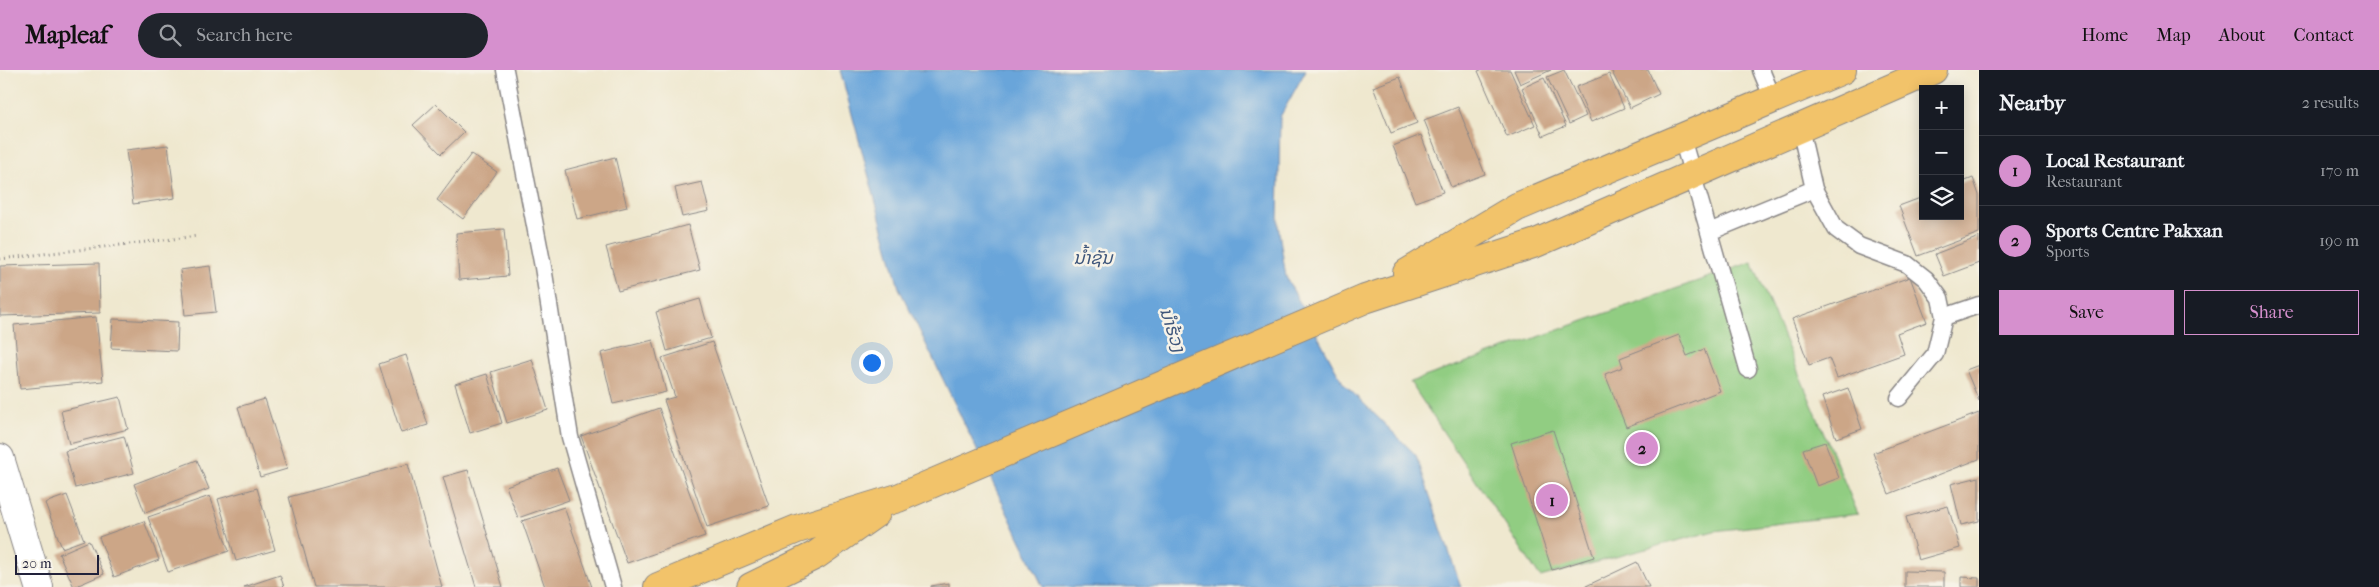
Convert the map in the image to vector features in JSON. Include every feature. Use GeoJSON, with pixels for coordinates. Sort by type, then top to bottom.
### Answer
{"type":"FeatureCollection","features":[{"type":"Feature","properties":{"kind":"highway"},"geometry":{"type":"LineString","coordinates":[[1365,299],[1517,207],[1842,70]]}},
{"type":"Feature","properties":{"kind":"highway"},"geometry":{"type":"LineString","coordinates":[[658,587],[798,529],[898,498],[1365,299],[1536,243],[1932,70]]}},
{"type":"Feature","properties":{"kind":"highway"},"geometry":{"type":"LineString","coordinates":[[751,587],[816,555],[898,498]]}},
{"type":"Feature","properties":{"kind":"street"},"geometry":{"type":"LineString","coordinates":[[0,458],[39,587]]}},
{"type":"Feature","properties":{"kind":"lane"},"geometry":{"type":"LineString","coordinates":[[505,70],[543,267],[570,437],[613,587]]}},
{"type":"Feature","properties":{"kind":"lane"},"geometry":{"type":"LineString","coordinates":[[1761,70],[1773,99]]}},
{"type":"Feature","properties":{"kind":"lane"},"geometry":{"type":"LineString","coordinates":[[1800,128],[1814,189],[1836,229],[1858,246],[1907,264],[1926,279],[1940,298],[1944,316],[1935,354],[1899,398]]}},
{"type":"Feature","properties":{"kind":"lane"},"geometry":{"type":"LineString","coordinates":[[1682,138],[1694,174],[1748,369]]}},
{"type":"Feature","properties":{"kind":"lane"},"geometry":{"type":"LineString","coordinates":[[1709,232],[1814,189]]}},
{"type":"Feature","properties":{"kind":"lane"},"geometry":{"type":"LineString","coordinates":[[1944,316],[1979,305]]}},
{"type":"Feature","properties":{"kind":"path"},"geometry":{"type":"LineString","coordinates":[[0,259],[198,236]]}},
{"type":"Feature","properties":{"kind":"green space"},"geometry":{"type":"Polygon","coordinates":[[[1752,262],[1858,514],[1714,531],[1540,577],[1410,382],[1752,262]]]}},
{"type":"Feature","properties":{"kind":"water","name":"ນ້ຳຊັນ"},"geometry":{"type":"Polygon","coordinates":[[[840,70],[1306,70],[1280,117],[1278,225],[1286,277],[1343,383],[1416,455],[1461,587],[1043,587],[899,288],[840,70]]]}},
{"type":"Feature","properties":{"kind":"building"},"geometry":{"type":"Polygon","coordinates":[[[1510,70],[1535,125],[1507,137],[1478,71],[1510,70]]]}},
{"type":"Feature","properties":{"kind":"building"},"geometry":{"type":"Polygon","coordinates":[[[1514,70],[1551,70],[1520,84],[1514,70]]]}},
{"type":"Feature","properties":{"kind":"building"},"geometry":{"type":"Polygon","coordinates":[[[1564,70],[1586,116],[1569,124],[1547,77],[1564,70]]]}},
{"type":"Feature","properties":{"kind":"building"},"geometry":{"type":"Polygon","coordinates":[[[1611,70],[1648,70],[1659,94],[1630,108],[1611,70]]]}},
{"type":"Feature","properties":{"kind":"building"},"geometry":{"type":"Polygon","coordinates":[[[1609,74],[1624,108],[1591,122],[1576,87],[1609,74]]]}},
{"type":"Feature","properties":{"kind":"building"},"geometry":{"type":"Polygon","coordinates":[[[1400,77],[1417,123],[1391,133],[1373,87],[1400,77]]]}},
{"type":"Feature","properties":{"kind":"building"},"geometry":{"type":"Polygon","coordinates":[[[1544,78],[1566,126],[1543,136],[1522,88],[1544,78]]]}},
{"type":"Feature","properties":{"kind":"building"},"geometry":{"type":"Polygon","coordinates":[[[436,104],[464,132],[441,154],[413,125],[436,104]]]}},
{"type":"Feature","properties":{"kind":"building"},"geometry":{"type":"Polygon","coordinates":[[[1458,107],[1485,174],[1451,187],[1424,120],[1458,107]]]}},
{"type":"Feature","properties":{"kind":"building"},"geometry":{"type":"Polygon","coordinates":[[[1421,135],[1443,192],[1415,202],[1393,146],[1421,135]]]}},
{"type":"Feature","properties":{"kind":"building"},"geometry":{"type":"Polygon","coordinates":[[[168,145],[175,198],[133,204],[126,150],[168,145]]]}},
{"type":"Feature","properties":{"kind":"building"},"geometry":{"type":"Polygon","coordinates":[[[471,154],[497,172],[463,219],[437,200],[471,154]]]}},
{"type":"Feature","properties":{"kind":"building"},"geometry":{"type":"Polygon","coordinates":[[[615,157],[627,207],[577,219],[565,170],[615,157]]]}},
{"type":"Feature","properties":{"kind":"building"},"geometry":{"type":"Polygon","coordinates":[[[1973,178],[1979,195],[1979,233],[1918,256],[1899,206],[1919,198],[1919,220],[1964,220],[1964,181],[1973,178]]]}},
{"type":"Feature","properties":{"kind":"building"},"geometry":{"type":"Polygon","coordinates":[[[702,182],[709,211],[682,217],[675,188],[702,182]]]}},
{"type":"Feature","properties":{"kind":"building"},"geometry":{"type":"Polygon","coordinates":[[[688,225],[700,270],[618,291],[606,247],[688,225]]]}},
{"type":"Feature","properties":{"kind":"building"},"geometry":{"type":"Polygon","coordinates":[[[504,229],[508,276],[459,280],[456,233],[504,229]]]}},
{"type":"Feature","properties":{"kind":"building"},"geometry":{"type":"Polygon","coordinates":[[[1979,237],[1979,263],[1944,276],[1935,254],[1979,237]]]}},
{"type":"Feature","properties":{"kind":"building"},"geometry":{"type":"Polygon","coordinates":[[[99,263],[100,313],[0,316],[0,266],[99,263]]]}},
{"type":"Feature","properties":{"kind":"building"},"geometry":{"type":"Polygon","coordinates":[[[210,266],[216,312],[185,315],[180,270],[210,266]]]}},
{"type":"Feature","properties":{"kind":"building"},"geometry":{"type":"Polygon","coordinates":[[[1910,277],[1927,322],[1897,333],[1904,354],[1837,378],[1829,358],[1809,365],[1792,319],[1910,277]]]}},
{"type":"Feature","properties":{"kind":"building"},"geometry":{"type":"Polygon","coordinates":[[[700,299],[711,338],[667,351],[656,312],[700,299]]]}},
{"type":"Feature","properties":{"kind":"building"},"geometry":{"type":"Polygon","coordinates":[[[96,317],[103,381],[20,389],[14,325],[96,317]]]}},
{"type":"Feature","properties":{"kind":"building"},"geometry":{"type":"Polygon","coordinates":[[[113,319],[178,322],[177,351],[111,348],[113,319]]]}},
{"type":"Feature","properties":{"kind":"building"},"geometry":{"type":"Polygon","coordinates":[[[1679,335],[1687,356],[1704,349],[1720,391],[1626,427],[1605,374],[1623,367],[1620,358],[1679,335]]]}},
{"type":"Feature","properties":{"kind":"building"},"geometry":{"type":"Polygon","coordinates":[[[653,340],[666,392],[613,404],[601,353],[653,340]]]}},
{"type":"Feature","properties":{"kind":"building"},"geometry":{"type":"Polygon","coordinates":[[[712,342],[769,506],[707,527],[664,400],[675,397],[662,358],[712,342]]]}},
{"type":"Feature","properties":{"kind":"building"},"geometry":{"type":"Polygon","coordinates":[[[406,355],[428,425],[401,433],[379,364],[406,355]]]}},
{"type":"Feature","properties":{"kind":"building"},"geometry":{"type":"Polygon","coordinates":[[[532,359],[548,410],[507,423],[491,372],[532,359]]]}},
{"type":"Feature","properties":{"kind":"building"},"geometry":{"type":"Polygon","coordinates":[[[1979,365],[1979,401],[1966,370],[1979,365]]]}},
{"type":"Feature","properties":{"kind":"building"},"geometry":{"type":"Polygon","coordinates":[[[487,374],[502,423],[470,433],[455,384],[487,374]]]}},
{"type":"Feature","properties":{"kind":"building"},"geometry":{"type":"Polygon","coordinates":[[[1848,388],[1862,429],[1836,438],[1822,397],[1848,388]]]}},
{"type":"Feature","properties":{"kind":"building"},"geometry":{"type":"Polygon","coordinates":[[[120,397],[128,429],[69,444],[61,411],[120,397]]]}},
{"type":"Feature","properties":{"kind":"building"},"geometry":{"type":"Polygon","coordinates":[[[265,399],[287,469],[260,477],[238,407],[265,399]]]}},
{"type":"Feature","properties":{"kind":"building"},"geometry":{"type":"Polygon","coordinates":[[[659,408],[705,536],[627,563],[581,436],[659,408]]]}},
{"type":"Feature","properties":{"kind":"building"},"geometry":{"type":"Polygon","coordinates":[[[1979,413],[1979,459],[1889,494],[1873,453],[1979,413]]]}},
{"type":"Feature","properties":{"kind":"building"},"geometry":{"type":"Polygon","coordinates":[[[1553,430],[1594,557],[1552,570],[1511,443],[1553,430]]]}},
{"type":"Feature","properties":{"kind":"building"},"geometry":{"type":"Polygon","coordinates":[[[124,436],[134,473],[75,488],[65,451],[124,436]]]}},
{"type":"Feature","properties":{"kind":"building"},"geometry":{"type":"Polygon","coordinates":[[[1825,442],[1839,478],[1817,486],[1803,449],[1825,442]]]}},
{"type":"Feature","properties":{"kind":"building"},"geometry":{"type":"Polygon","coordinates":[[[197,460],[209,489],[145,513],[134,484],[197,460]]]}},
{"type":"Feature","properties":{"kind":"building"},"geometry":{"type":"Polygon","coordinates":[[[408,464],[442,587],[314,587],[289,497],[408,464]]]}},
{"type":"Feature","properties":{"kind":"building"},"geometry":{"type":"Polygon","coordinates":[[[557,468],[569,500],[518,518],[506,486],[557,468]]]}},
{"type":"Feature","properties":{"kind":"building"},"geometry":{"type":"Polygon","coordinates":[[[468,470],[503,587],[476,587],[443,477],[468,470]]]}},
{"type":"Feature","properties":{"kind":"building"},"geometry":{"type":"Polygon","coordinates":[[[1979,477],[1979,521],[1961,525],[1951,484],[1979,477]]]}},
{"type":"Feature","properties":{"kind":"building"},"geometry":{"type":"Polygon","coordinates":[[[257,488],[275,550],[236,561],[218,499],[257,488]]]}},
{"type":"Feature","properties":{"kind":"building"},"geometry":{"type":"Polygon","coordinates":[[[67,495],[84,540],[62,548],[45,503],[67,495]]]}},
{"type":"Feature","properties":{"kind":"building"},"geometry":{"type":"Polygon","coordinates":[[[210,496],[229,551],[168,572],[148,517],[210,496]]]}},
{"type":"Feature","properties":{"kind":"building"},"geometry":{"type":"Polygon","coordinates":[[[1948,506],[1960,548],[1918,560],[1906,517],[1948,506]]]}},
{"type":"Feature","properties":{"kind":"building"},"geometry":{"type":"Polygon","coordinates":[[[564,507],[592,587],[545,587],[522,521],[564,507]]]}},
{"type":"Feature","properties":{"kind":"building"},"geometry":{"type":"Polygon","coordinates":[[[144,521],[159,560],[114,577],[99,537],[144,521]]]}},
{"type":"Feature","properties":{"kind":"building"},"geometry":{"type":"Polygon","coordinates":[[[89,541],[104,574],[74,587],[59,554],[89,541]]]}},
{"type":"Feature","properties":{"kind":"building"},"geometry":{"type":"Polygon","coordinates":[[[1637,562],[1649,587],[1584,587],[1637,562]]]}},
{"type":"Feature","properties":{"kind":"building"},"geometry":{"type":"Polygon","coordinates":[[[1905,571],[1944,572],[1944,587],[1905,587],[1905,571]]]}},
{"type":"Feature","properties":{"kind":"building"},"geometry":{"type":"Polygon","coordinates":[[[280,575],[284,587],[244,587],[280,575]]]}},
{"type":"Feature","properties":{"kind":"building"},"geometry":{"type":"Polygon","coordinates":[[[1961,577],[1979,578],[1979,587],[1961,587],[1961,577]]]}},
{"type":"Feature","properties":{"kind":"building"},"geometry":{"type":"Polygon","coordinates":[[[949,583],[949,587],[931,587],[931,586],[949,583]]]}},
{"type":"Feature","properties":{"kind":"place","name":"Sports Centre Pakxan"},"geometry":{"type":"Point","coordinates":[1642,448]}},
{"type":"Feature","properties":{"kind":"place","name":"Local Restaurant"},"geometry":{"type":"Point","coordinates":[1552,500]}},
{"type":"Feature","properties":{"kind":"water label","name":"ນຳ້ຮວງ"},"geometry":{"type":"Point","coordinates":[1172,330]}}]}
